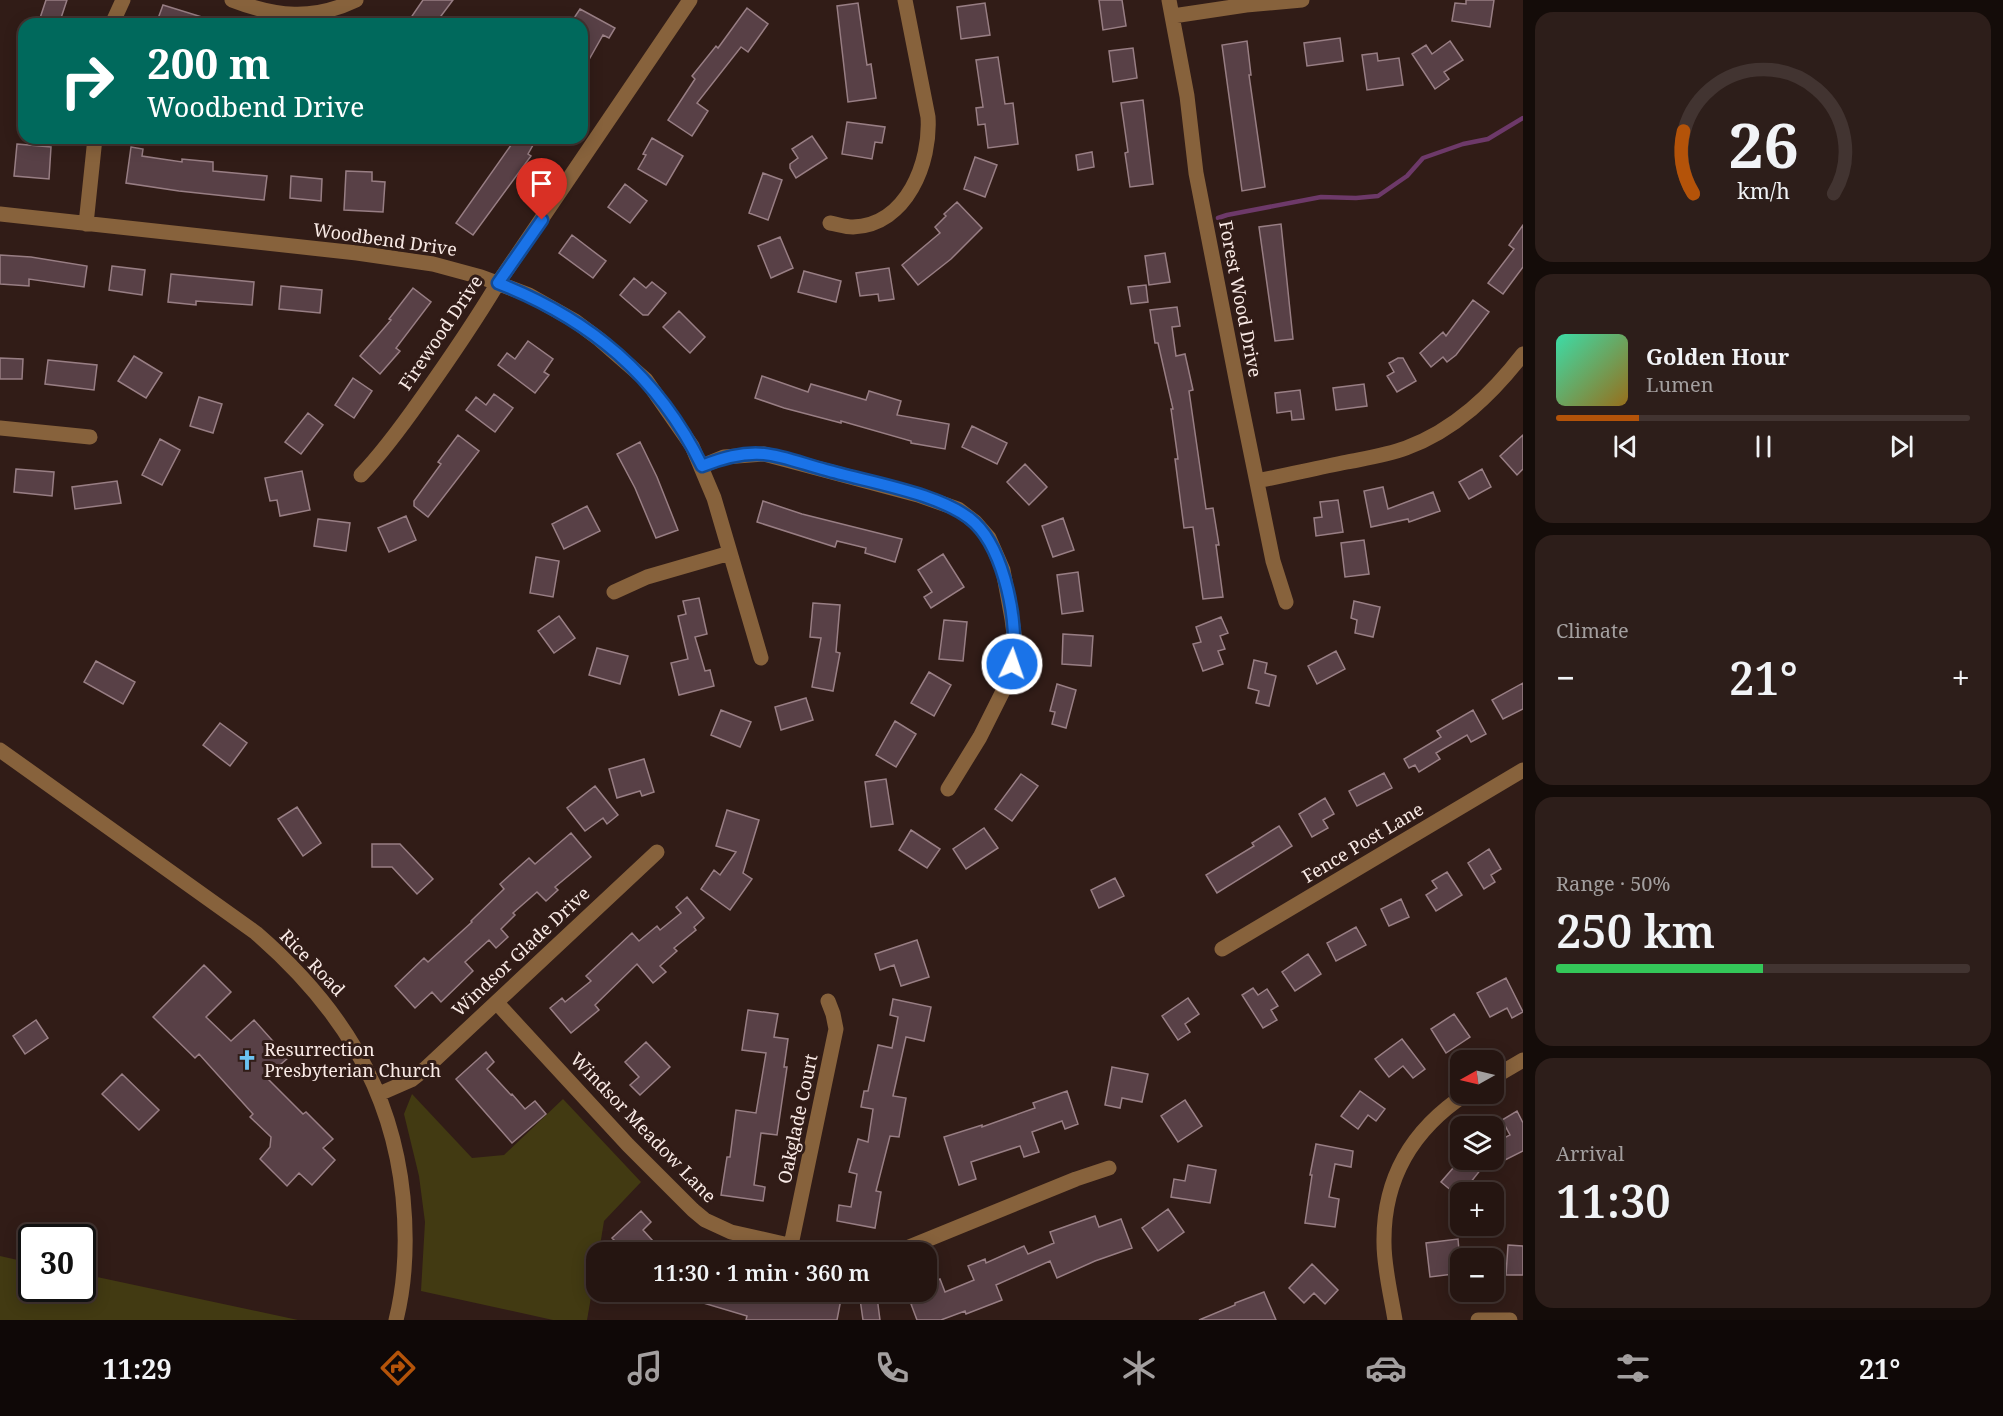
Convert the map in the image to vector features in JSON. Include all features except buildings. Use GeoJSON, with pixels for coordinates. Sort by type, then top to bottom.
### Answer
{"type":"FeatureCollection","features":[{"type":"Feature","properties":{"kind":"street"},"geometry":{"type":"LineString","coordinates":[[115,18],[123,0]]}},
{"type":"Feature","properties":{"kind":"street"},"geometry":{"type":"LineString","coordinates":[[232,0],[266,12],[292,15],[323,12],[356,0]]}},
{"type":"Feature","properties":{"kind":"street","name":"Firewood Drive"},"geometry":{"type":"LineString","coordinates":[[361,475],[382,453],[431,386],[690,0]]}},
{"type":"Feature","properties":{"kind":"street"},"geometry":{"type":"LineString","coordinates":[[830,223],[851,227],[879,220],[894,210],[910,191],[922,168],[929,136],[928,117],[905,0]]}},
{"type":"Feature","properties":{"kind":"street","name":"Forest Wood Drive"},"geometry":{"type":"LineString","coordinates":[[1169,0],[1187,96],[1196,172],[1273,561],[1286,602]]}},
{"type":"Feature","properties":{"kind":"street"},"geometry":{"type":"LineString","coordinates":[[1173,16],[1246,5],[1302,0]]}},
{"type":"Feature","properties":{"kind":"street"},"geometry":{"type":"LineString","coordinates":[[86,224],[94,144]]}},
{"type":"Feature","properties":{"kind":"street","name":"Woodbend Drive"},"geometry":{"type":"LineString","coordinates":[[0,214],[357,253],[434,264],[529,295],[575,321],[626,361],[652,388],[692,446],[714,498],[761,658]]}},
{"type":"Feature","properties":{"kind":"street"},"geometry":{"type":"LineString","coordinates":[[1257,481],[1384,455],[1429,438],[1455,422],[1481,401],[1503,380],[1523,354]]}},
{"type":"Feature","properties":{"kind":"street"},"geometry":{"type":"LineString","coordinates":[[0,428],[90,437]]}},
{"type":"Feature","properties":{"kind":"street"},"geometry":{"type":"LineString","coordinates":[[702,466],[724,457],[764,454],[918,495],[958,509],[975,522],[989,538],[1003,570],[1016,649],[1007,683],[980,737],[948,789]]}},
{"type":"Feature","properties":{"kind":"street"},"geometry":{"type":"LineString","coordinates":[[614,592],[647,577],[730,553]]}},
{"type":"Feature","properties":{"kind":"street","name":"Rice Road"},"geometry":{"type":"LineString","coordinates":[[0,750],[223,909],[282,956],[331,1010],[357,1050],[379,1094],[397,1152],[406,1222],[404,1270],[396,1320]]}},
{"type":"Feature","properties":{"kind":"street","name":"Fence Post Lane"},"geometry":{"type":"LineString","coordinates":[[1222,949],[1523,770]]}},
{"type":"Feature","properties":{"kind":"street","name":"Windsor Glade Drive"},"geometry":{"type":"LineString","coordinates":[[379,1094],[411,1080],[497,1003],[657,852]]}},
{"type":"Feature","properties":{"kind":"street","name":"Oakglade Court"},"geometry":{"type":"LineString","coordinates":[[792,1242],[836,1029],[834,1014],[828,1001]]}},
{"type":"Feature","properties":{"kind":"street","name":"Windsor Meadow Lane"},"geometry":{"type":"LineString","coordinates":[[497,1003],[628,1145],[693,1210],[705,1220],[731,1232],[777,1242]]}},
{"type":"Feature","properties":{"kind":"street"},"geometry":{"type":"LineString","coordinates":[[1504,1071],[1523,1060]]}},
{"type":"Feature","properties":{"kind":"street"},"geometry":{"type":"LineString","coordinates":[[1395,1320],[1384,1244],[1386,1211],[1391,1189],[1401,1164],[1419,1134],[1437,1115],[1452,1104]]}},
{"type":"Feature","properties":{"kind":"street"},"geometry":{"type":"LineString","coordinates":[[922,1242],[1076,1179],[1109,1168]]}},
{"type":"Feature","properties":{"kind":"street"},"geometry":{"type":"LineString","coordinates":[[1478,1320],[1510,1320]]}},
{"type":"Feature","properties":{"kind":"shaded area"},"geometry":{"type":"Polygon","coordinates":[[[412,1094],[472,1158],[504,1155],[563,1099],[641,1182],[604,1221],[601,1242],[586,1242],[586,1302],[590,1302],[587,1320],[553,1320],[421,1291],[425,1222],[419,1176],[404,1114],[412,1094]]]}},
{"type":"Feature","properties":{"kind":"shaded area"},"geometry":{"type":"Polygon","coordinates":[[[0,1256],[18,1260],[18,1302],[96,1302],[96,1277],[298,1320],[0,1320],[0,1256]]]}},
{"type":"Feature","properties":{"kind":"waterway"},"geometry":{"type":"LineString","coordinates":[[1218,218],[1321,197],[1378,196],[1407,176],[1423,158],[1463,144],[1488,139],[1523,118]]}},
{"type":"Feature","properties":{"kind":"place","name":"Resurrection Presbyterian Church"},"geometry":{"type":"Point","coordinates":[247,1060]}},
{"type":"Feature","properties":{"kind":"route"},"geometry":{"type":"LineString","coordinates":[[542,220],[498,283],[529,295],[575,321],[626,361],[646,380],[671,414],[702,466],[724,457],[764,454],[918,495],[958,509],[975,522],[989,538],[1003,570],[1016,649],[1012,664]]}}]}
